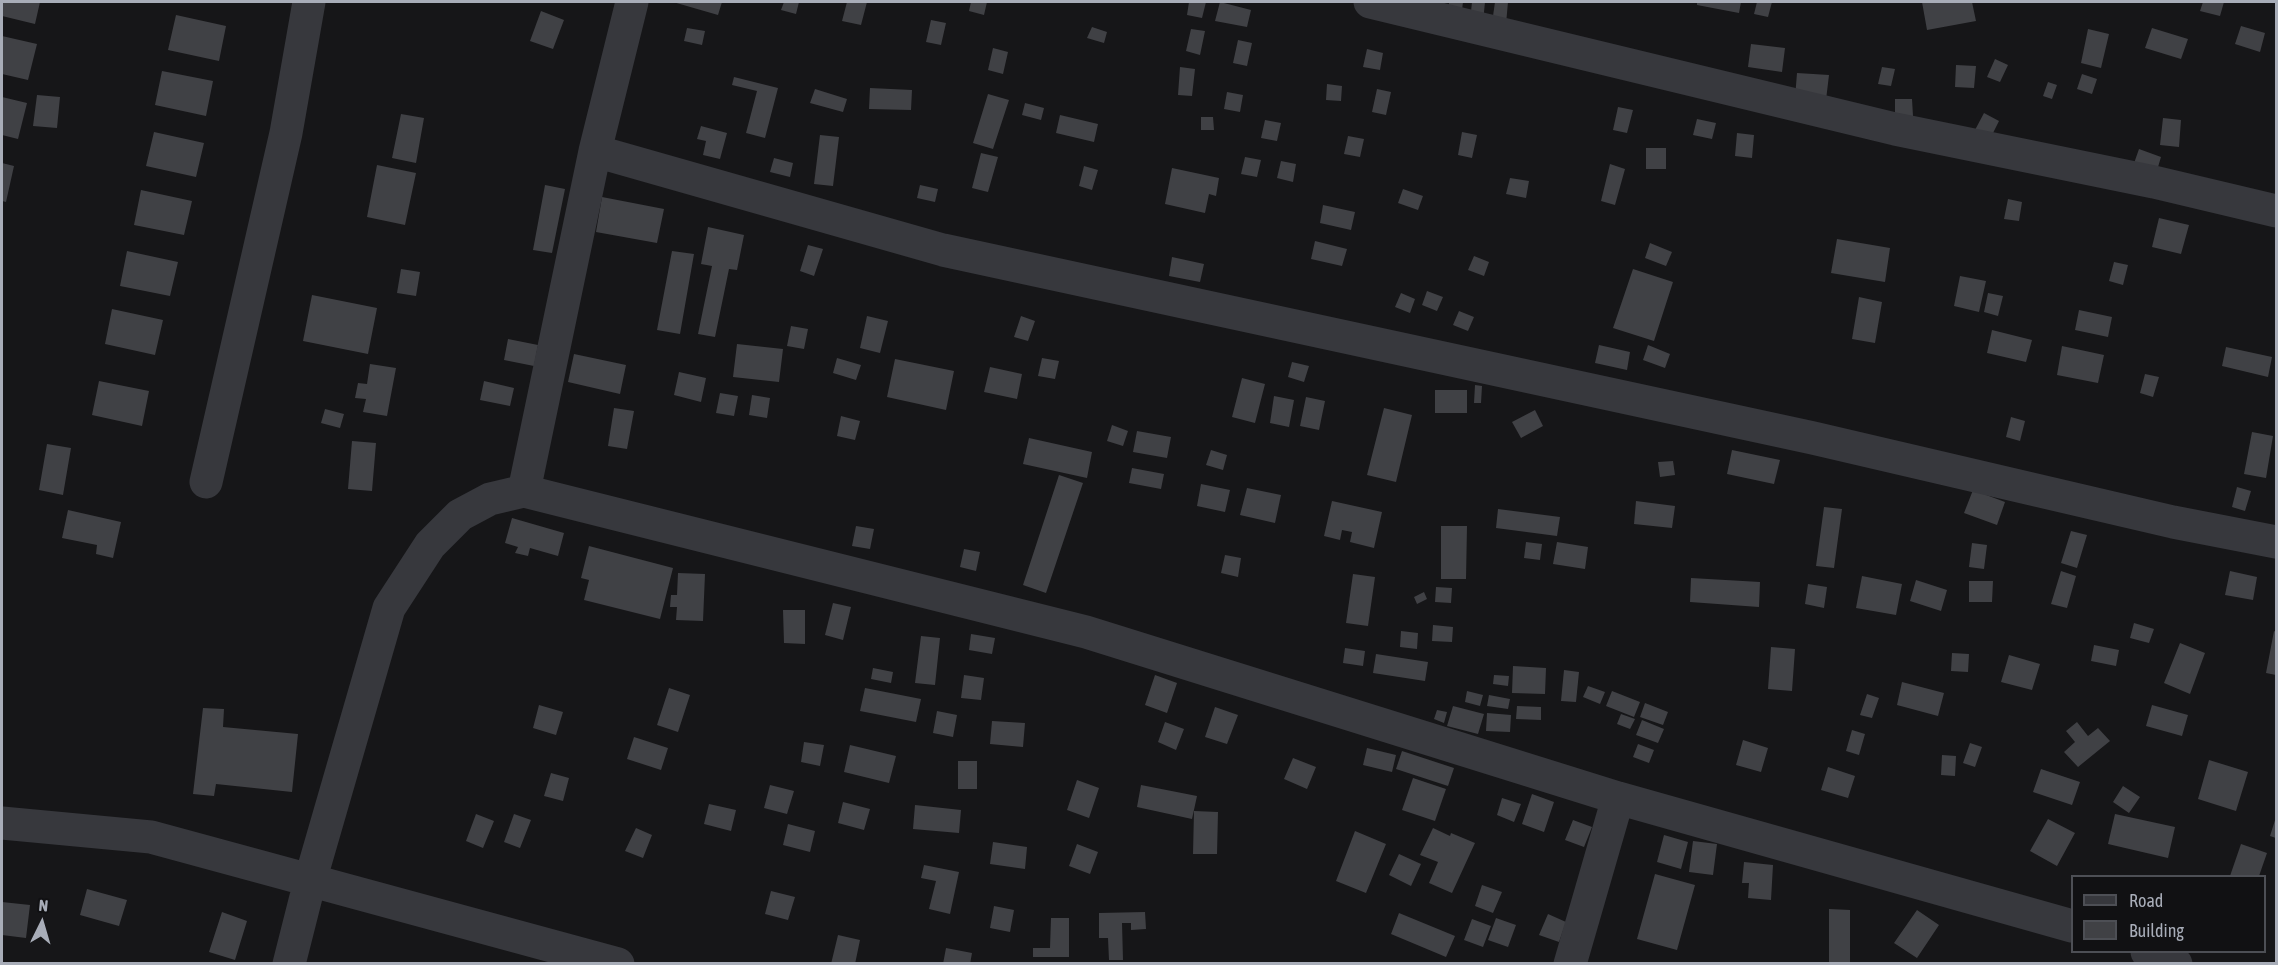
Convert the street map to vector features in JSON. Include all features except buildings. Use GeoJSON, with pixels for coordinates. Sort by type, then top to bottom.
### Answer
{"type":"FeatureCollection","features":[{"type":"Feature","properties":{"kind":"street"},"geometry":{"type":"LineString","coordinates":[[206,482],[286,133],[309,2]]}},
{"type":"Feature","properties":{"kind":"street"},"geometry":{"type":"LineString","coordinates":[[524,491],[595,151],[632,2]]}},
{"type":"Feature","properties":{"kind":"street"},"geometry":{"type":"LineString","coordinates":[[1370,2],[1896,129],[2154,182],[2277,211]]}},
{"type":"Feature","properties":{"kind":"street"},"geometry":{"type":"LineString","coordinates":[[595,151],[943,250],[1813,438],[2173,522],[2277,542]]}},
{"type":"Feature","properties":{"kind":"street"},"geometry":{"type":"LineString","coordinates":[[289,963],[310,881],[389,608],[430,545],[460,515],[490,499],[524,491],[1086,632],[1618,798],[2071,925]]}},
{"type":"Feature","properties":{"kind":"street"},"geometry":{"type":"LineString","coordinates":[[1570,963],[1618,798]]}},
{"type":"Feature","properties":{"kind":"street"},"geometry":{"type":"LineString","coordinates":[[2,824],[151,837],[618,963]]}},
{"type":"Feature","properties":{"kind":"street"},"geometry":{"type":"LineString","coordinates":[[2152,953],[2176,963]]}}]}
